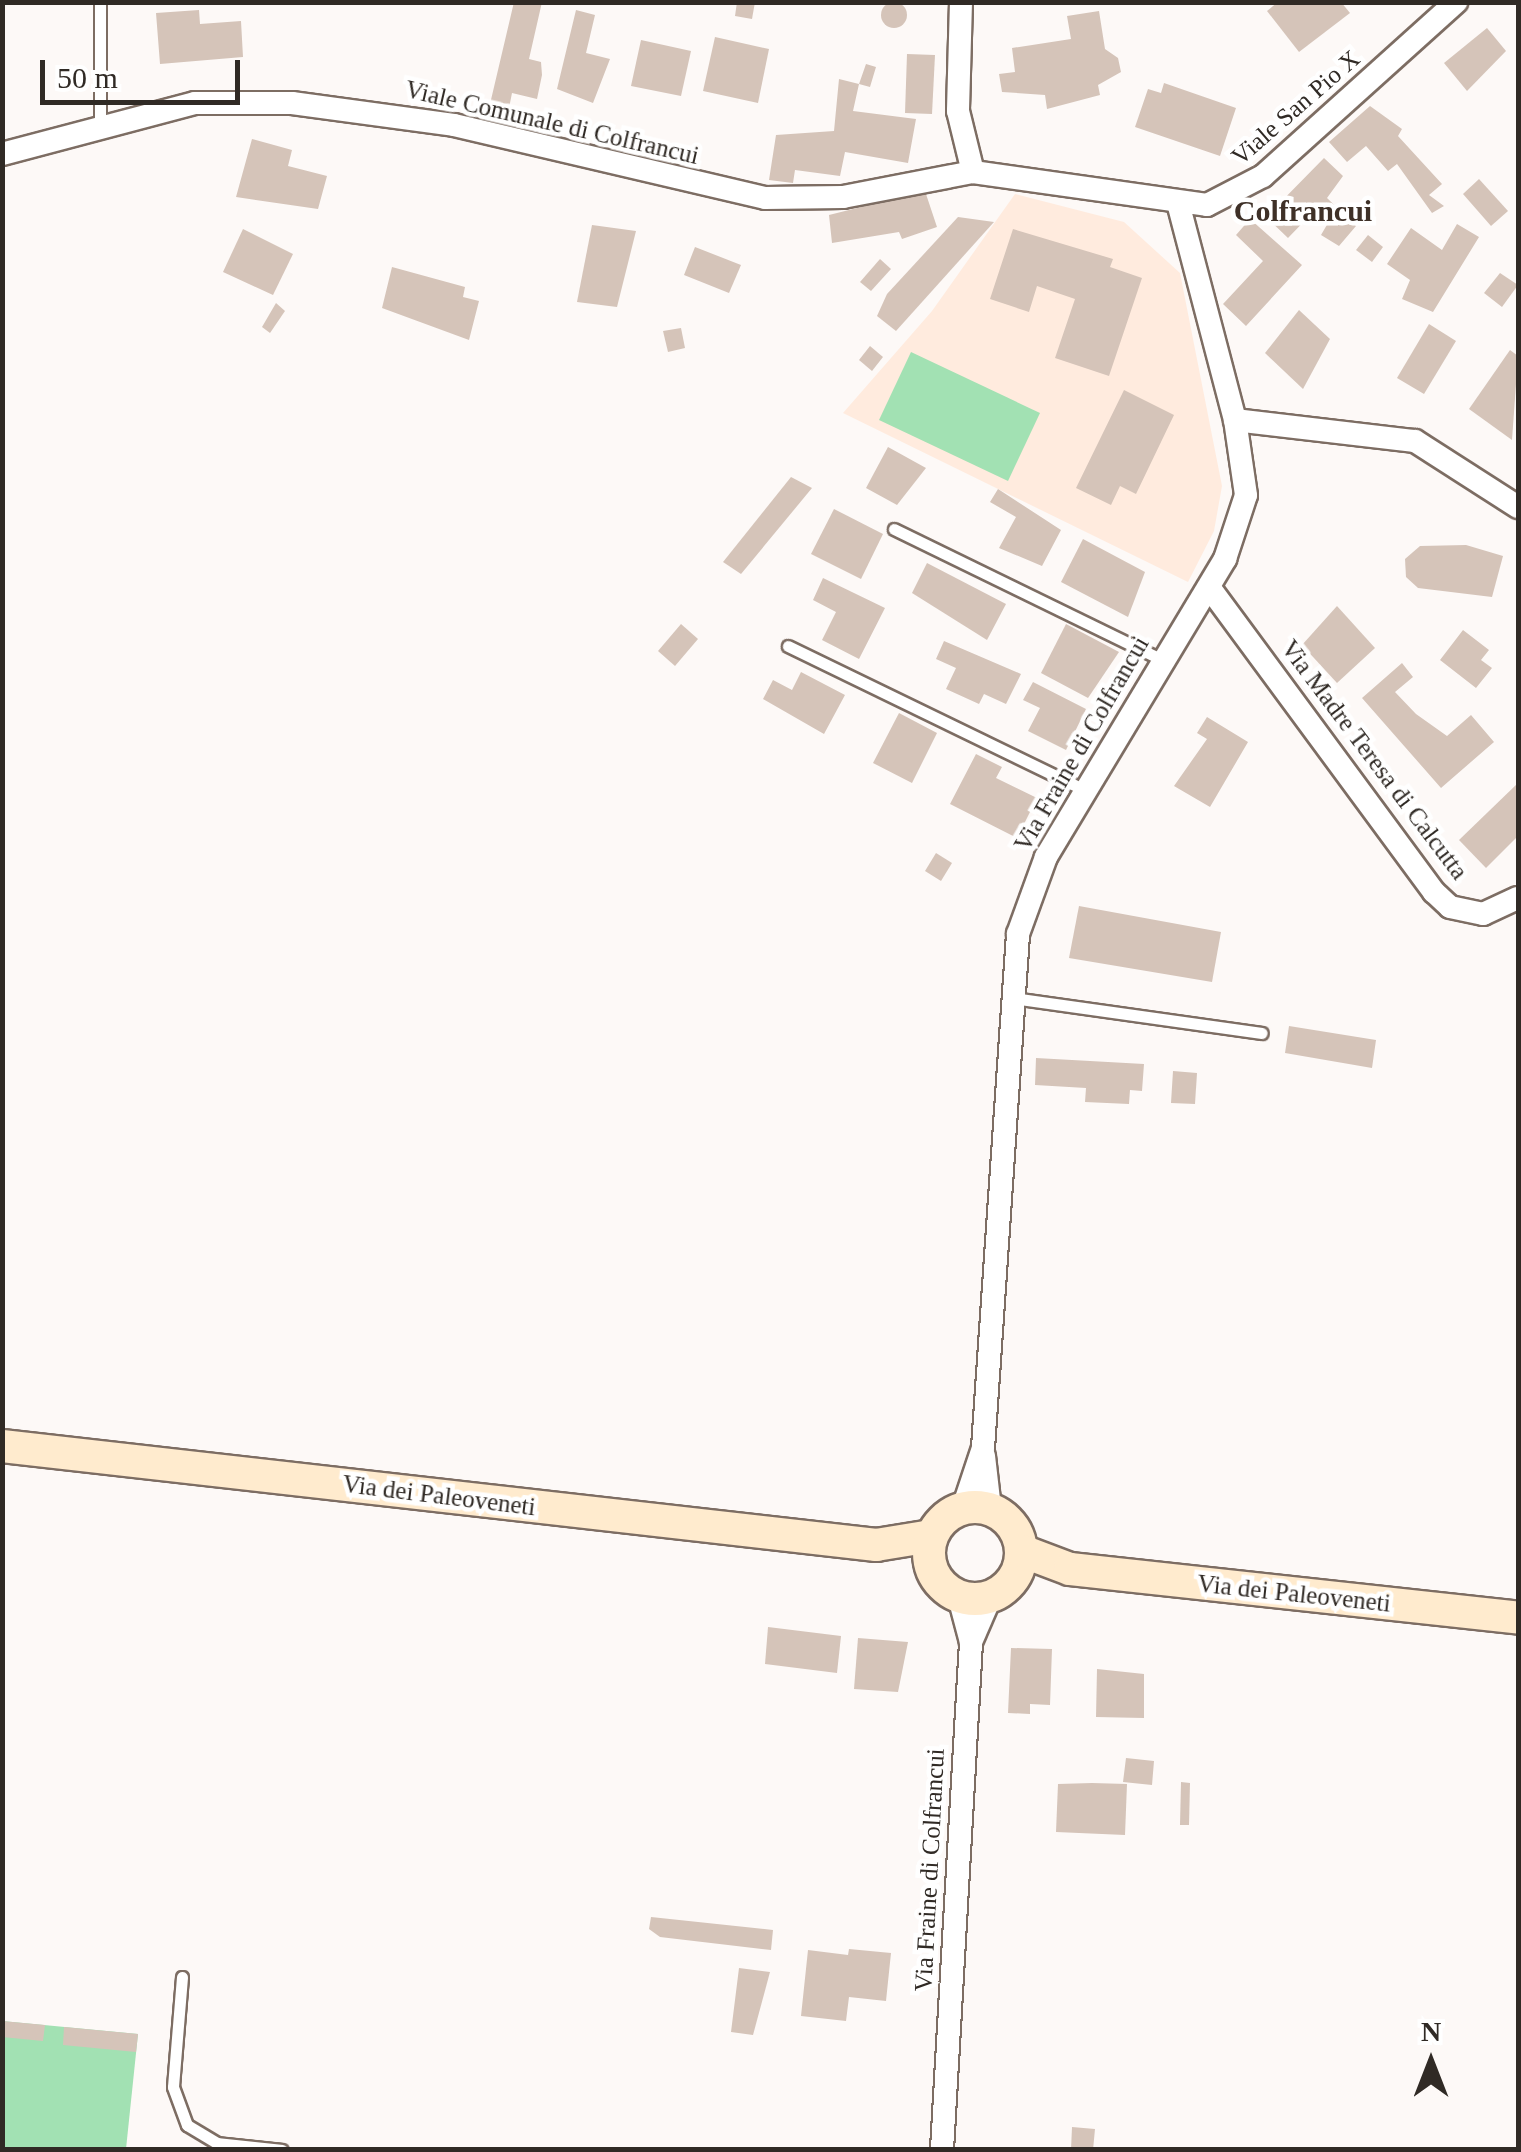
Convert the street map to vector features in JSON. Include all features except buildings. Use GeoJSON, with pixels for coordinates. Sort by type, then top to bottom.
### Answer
{"type":"FeatureCollection","features":[{"type":"Feature","properties":{"kind":"main road","name":"Via dei Paleoveneti"},"geometry":{"type":"LineString","coordinates":[[2,1446],[931,1550],[996,1581],[1070,1569],[1518,1618]]}},
{"type":"Feature","properties":{"kind":"main road"},"geometry":{"type":"LineString","coordinates":[[931,1550],[977,1509],[1012,1525],[996,1581]]}},
{"type":"Feature","properties":{"kind":"street"},"geometry":{"type":"LineString","coordinates":[[961,2],[958,110],[973,172]]}},
{"type":"Feature","properties":{"kind":"street","name":"Viale San Pio X"},"geometry":{"type":"LineString","coordinates":[[973,172],[1178,206],[1234,196],[1263,176],[1456,2]]}},
{"type":"Feature","properties":{"kind":"street","name":"Viale Comunale di Colfrancui"},"geometry":{"type":"LineString","coordinates":[[2,154],[100,122],[195,104],[350,108],[765,198],[843,197],[973,172]]}},
{"type":"Feature","properties":{"kind":"street","name":"Via Fraine di Colfrancui"},"geometry":{"type":"LineString","coordinates":[[977,1509],[1018,934],[1046,857],[1161,658],[1209,587],[1246,495],[1235,420],[1178,206]]}},
{"type":"Feature","properties":{"kind":"street"},"geometry":{"type":"LineString","coordinates":[[1235,420],[1415,441],[1518,507]]}},
{"type":"Feature","properties":{"kind":"street","name":"Via Madre Teresa di Calcutta"},"geometry":{"type":"LineString","coordinates":[[1209,587],[1434,892],[1450,907],[1482,914],[1518,898]]}},
{"type":"Feature","properties":{"kind":"street","name":"Via Fraine di Colfrancui"},"geometry":{"type":"LineString","coordinates":[[942,2150],[970,1642],[996,1581]]}},
{"type":"Feature","properties":{"kind":"lane"},"geometry":{"type":"LineString","coordinates":[[100,2],[100,122]]}},
{"type":"Feature","properties":{"kind":"lane"},"geometry":{"type":"LineString","coordinates":[[894,528],[1161,658]]}},
{"type":"Feature","properties":{"kind":"lane"},"geometry":{"type":"LineString","coordinates":[[788,646],[1084,790]]}},
{"type":"Feature","properties":{"kind":"lane"},"geometry":{"type":"LineString","coordinates":[[1012,998],[1262,1033]]}},
{"type":"Feature","properties":{"kind":"lane"},"geometry":{"type":"LineString","coordinates":[[182,1978],[173,2087],[186,2125],[217,2142],[282,2150]]}},
{"type":"Feature","properties":{"kind":"shaded area"},"geometry":{"type":"Polygon","coordinates":[[[1015,194],[1124,222],[1180,273],[1222,486],[1214,531],[1188,582],[843,413],[932,311],[1015,194]]]}},
{"type":"Feature","properties":{"kind":"green space"},"geometry":{"type":"Polygon","coordinates":[[[911,352],[1040,413],[1008,481],[879,420],[911,352]]]}},
{"type":"Feature","properties":{"kind":"green space"},"geometry":{"type":"Polygon","coordinates":[[[2,2021],[138,2034],[126,2149],[3,2149],[2,2021]]]}},
{"type":"Feature","properties":{"kind":"district","name":"Colfrancui"},"geometry":{"type":"Point","coordinates":[1303,211]}}]}
